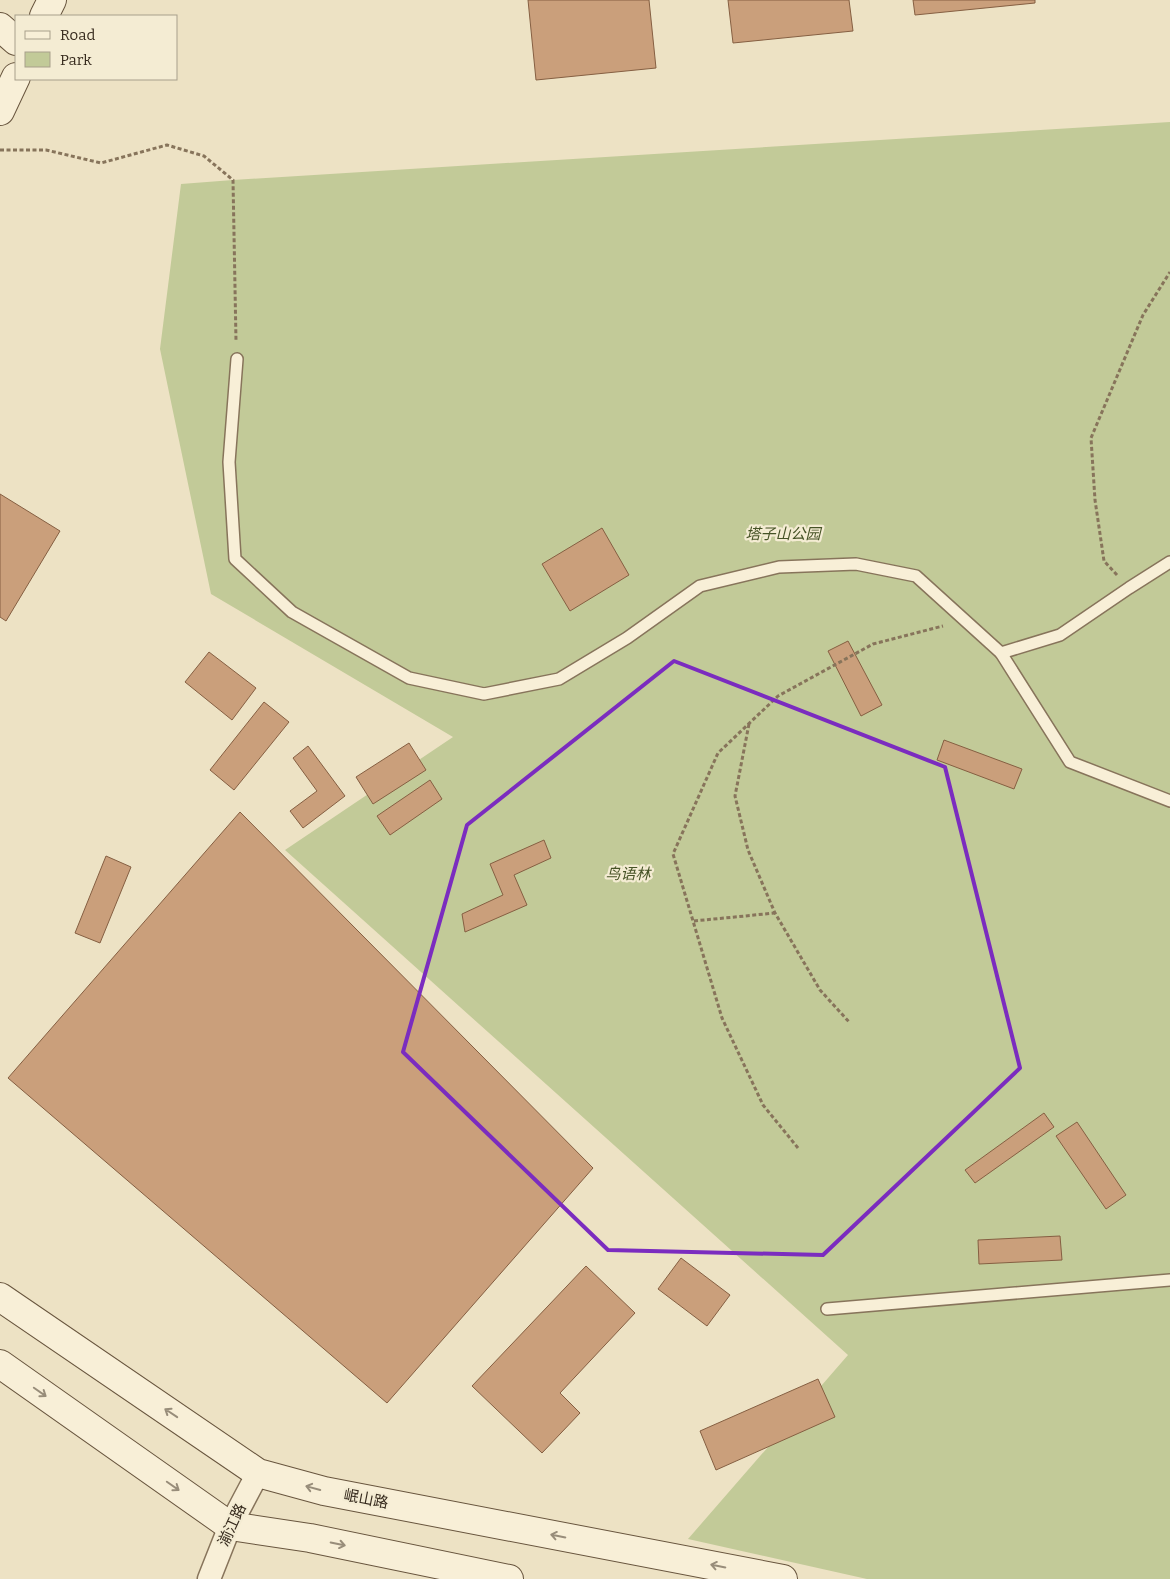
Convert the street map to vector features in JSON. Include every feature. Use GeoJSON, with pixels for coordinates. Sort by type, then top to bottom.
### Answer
{"type":"FeatureCollection","features":[{"type":"Feature","properties":{"kind":"street"},"geometry":{"type":"LineString","coordinates":[[44,15],[52,0]]}},
{"type":"Feature","properties":{"kind":"street"},"geometry":{"type":"LineString","coordinates":[[0,26],[15,40]]}},
{"type":"Feature","properties":{"kind":"street"},"geometry":{"type":"LineString","coordinates":[[0,110],[15,79]]}},
{"type":"Feature","properties":{"kind":"street","name":"岷山路"},"geometry":{"type":"LineString","coordinates":[[0,1297],[258,1472],[324,1491],[782,1579]]}},
{"type":"Feature","properties":{"kind":"street"},"geometry":{"type":"LineString","coordinates":[[0,1364],[230,1526],[310,1538],[509,1579]]}},
{"type":"Feature","properties":{"kind":"street","name":"湔江路"},"geometry":{"type":"LineString","coordinates":[[209,1579],[230,1526],[258,1472]]}},
{"type":"Feature","properties":{"kind":"lane"},"geometry":{"type":"LineString","coordinates":[[237,359],[229,462],[236,559],[292,612],[409,678],[484,694],[559,679],[627,638],[700,586],[779,567],[856,564],[916,576],[1001,653],[1070,762],[1170,802]]}},
{"type":"Feature","properties":{"kind":"lane"},"geometry":{"type":"LineString","coordinates":[[1001,653],[1060,635],[1170,562]]}},
{"type":"Feature","properties":{"kind":"lane"},"geometry":{"type":"LineString","coordinates":[[827,1309],[1170,1280]]}},
{"type":"Feature","properties":{"kind":"path"},"geometry":{"type":"LineString","coordinates":[[0,150],[46,150],[101,163],[167,145],[204,156],[233,180],[237,359]]}},
{"type":"Feature","properties":{"kind":"path"},"geometry":{"type":"LineString","coordinates":[[1129,588],[1104,561],[1095,500],[1091,438],[1143,315],[1170,272]]}},
{"type":"Feature","properties":{"kind":"path"},"geometry":{"type":"LineString","coordinates":[[798,1148],[763,1104],[722,1018],[674,854],[718,753],[778,696],[873,644],[965,620]]}},
{"type":"Feature","properties":{"kind":"path"},"geometry":{"type":"LineString","coordinates":[[749,723],[735,796],[748,850],[775,912],[820,990],[850,1023]]}},
{"type":"Feature","properties":{"kind":"path"},"geometry":{"type":"LineString","coordinates":[[694,921],[775,912]]}},
{"type":"Feature","properties":{"kind":"highlighted area"},"geometry":{"type":"Polygon","coordinates":[[[674,661],[945,767],[1020,1068],[823,1255],[608,1250],[403,1052],[467,825],[674,661]]]}},
{"type":"Feature","properties":{"kind":"green space","name":"塔子山公园"},"geometry":{"type":"Polygon","coordinates":[[[1170,122],[1170,1579],[867,1579],[688,1539],[848,1355],[285,850],[453,737],[211,594],[160,349],[181,184],[1170,122]]]}},
{"type":"Feature","properties":{"kind":"building"},"geometry":{"type":"Polygon","coordinates":[[[528,0],[649,0],[656,68],[536,80],[528,0]]]}},
{"type":"Feature","properties":{"kind":"building"},"geometry":{"type":"Polygon","coordinates":[[[728,0],[849,0],[853,31],[733,43],[728,0]]]}},
{"type":"Feature","properties":{"kind":"building"},"geometry":{"type":"Polygon","coordinates":[[[913,0],[1035,0],[1035,3],[915,15],[913,0]]]}},
{"type":"Feature","properties":{"kind":"building"},"geometry":{"type":"Polygon","coordinates":[[[0,494],[60,531],[6,621],[0,617],[0,494]]]}},
{"type":"Feature","properties":{"kind":"building"},"geometry":{"type":"Polygon","coordinates":[[[602,528],[629,575],[570,611],[542,564],[602,528]]]}},
{"type":"Feature","properties":{"kind":"building"},"geometry":{"type":"Polygon","coordinates":[[[848,641],[882,705],[861,716],[828,651],[848,641]]]}},
{"type":"Feature","properties":{"kind":"building"},"geometry":{"type":"Polygon","coordinates":[[[209,652],[256,688],[232,720],[185,682],[209,652]]]}},
{"type":"Feature","properties":{"kind":"building"},"geometry":{"type":"Polygon","coordinates":[[[264,702],[289,722],[234,790],[210,770],[264,702]]]}},
{"type":"Feature","properties":{"kind":"building"},"geometry":{"type":"Polygon","coordinates":[[[944,740],[1022,769],[1014,789],[937,760],[944,740]]]}},
{"type":"Feature","properties":{"kind":"building"},"geometry":{"type":"Polygon","coordinates":[[[409,743],[426,770],[373,804],[356,777],[409,743]]]}},
{"type":"Feature","properties":{"kind":"building"},"geometry":{"type":"Polygon","coordinates":[[[308,746],[345,796],[303,828],[290,811],[317,791],[293,758],[308,746]]]}},
{"type":"Feature","properties":{"kind":"building"},"geometry":{"type":"Polygon","coordinates":[[[430,780],[442,799],[390,835],[377,816],[430,780]]]}},
{"type":"Feature","properties":{"kind":"building"},"geometry":{"type":"Polygon","coordinates":[[[240,812],[593,1168],[387,1403],[8,1078],[240,812]]]}},
{"type":"Feature","properties":{"kind":"building"},"geometry":{"type":"Polygon","coordinates":[[[544,840],[551,858],[514,875],[527,905],[465,932],[462,914],[503,895],[490,864],[544,840]]]}},
{"type":"Feature","properties":{"kind":"building"},"geometry":{"type":"Polygon","coordinates":[[[106,856],[131,867],[100,943],[75,933],[106,856]]]}},
{"type":"Feature","properties":{"kind":"building"},"geometry":{"type":"Polygon","coordinates":[[[1044,1113],[1054,1127],[975,1183],[965,1170],[1044,1113]]]}},
{"type":"Feature","properties":{"kind":"building"},"geometry":{"type":"Polygon","coordinates":[[[1077,1122],[1126,1195],[1106,1209],[1056,1136],[1077,1122]]]}},
{"type":"Feature","properties":{"kind":"building"},"geometry":{"type":"Polygon","coordinates":[[[1060,1236],[1062,1260],[979,1264],[978,1240],[1060,1236]]]}},
{"type":"Feature","properties":{"kind":"building"},"geometry":{"type":"Polygon","coordinates":[[[681,1258],[730,1295],[707,1326],[658,1289],[681,1258]]]}},
{"type":"Feature","properties":{"kind":"building"},"geometry":{"type":"Polygon","coordinates":[[[586,1266],[635,1313],[560,1393],[580,1413],[542,1453],[472,1386],[586,1266]]]}},
{"type":"Feature","properties":{"kind":"building"},"geometry":{"type":"Polygon","coordinates":[[[818,1379],[835,1417],[716,1470],[700,1431],[818,1379]]]}},
{"type":"Feature","properties":{"kind":"park label","name":"鸟语林"},"geometry":{"type":"Point","coordinates":[628,874]}}]}
